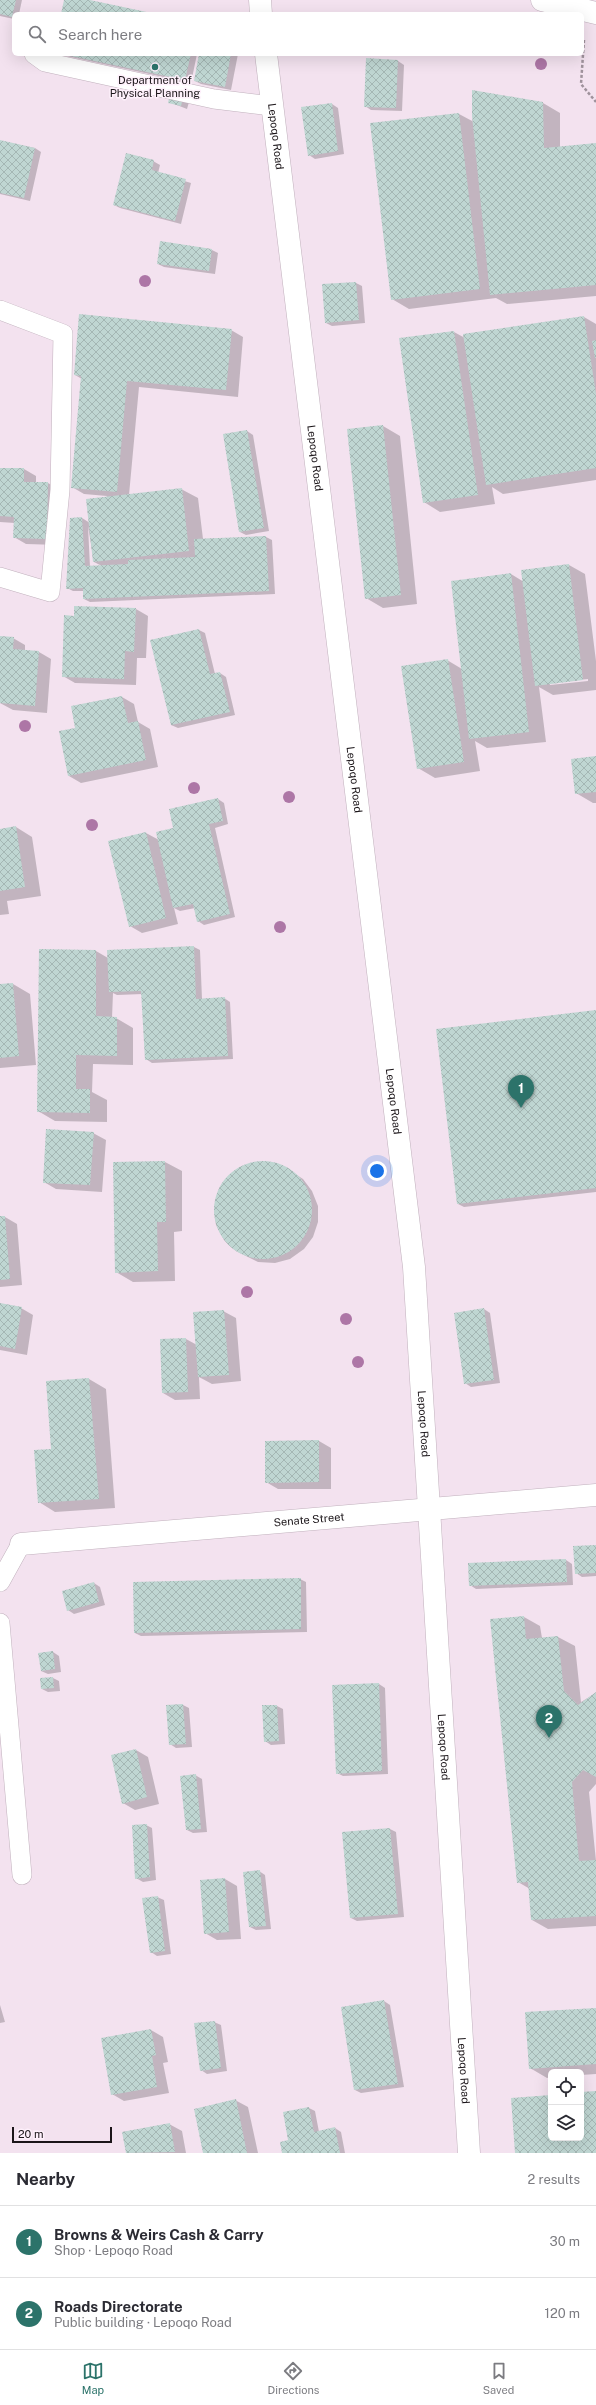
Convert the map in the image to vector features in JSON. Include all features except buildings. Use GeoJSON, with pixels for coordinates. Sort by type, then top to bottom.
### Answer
{"type":"FeatureCollection","features":[{"type":"Feature","properties":{"kind":"street"},"geometry":{"type":"LineString","coordinates":[[260,0],[261,12]]}},
{"type":"Feature","properties":{"kind":"street"},"geometry":{"type":"LineString","coordinates":[[542,0],[592,12]]}},
{"type":"Feature","properties":{"kind":"street","name":"Lepoqo Road"},"geometry":{"type":"LineString","coordinates":[[266,56],[414,1267],[427,1509],[469,2153]]}},
{"type":"Feature","properties":{"kind":"street","name":"Senate Street"},"geometry":{"type":"LineString","coordinates":[[21,1544],[596,1495]]}},
{"type":"Feature","properties":{"kind":"lane"},"geometry":{"type":"LineString","coordinates":[[37,56],[45,62],[214,99],[272,106]]}},
{"type":"Feature","properties":{"kind":"lane"},"geometry":{"type":"LineString","coordinates":[[0,310],[63,334],[60,490],[50,592],[0,577]]}},
{"type":"Feature","properties":{"kind":"lane"},"geometry":{"type":"LineString","coordinates":[[0,1582],[21,1544]]}},
{"type":"Feature","properties":{"kind":"lane"},"geometry":{"type":"LineString","coordinates":[[0,1623],[22,1875]]}},
{"type":"Feature","properties":{"kind":"path"},"geometry":{"type":"LineString","coordinates":[[592,12],[581,84],[596,102]]}},
{"type":"Feature","properties":{"kind":"place","name":"Department of Physical Planning"},"geometry":{"type":"Point","coordinates":[155,67]}},
{"type":"Feature","properties":{"kind":"place","name":"Browns & Weirs Cash & Carry"},"geometry":{"type":"Point","coordinates":[521,1108]}},
{"type":"Feature","properties":{"kind":"place","name":"Roads Directorate"},"geometry":{"type":"Point","coordinates":[549,1738]}}]}
